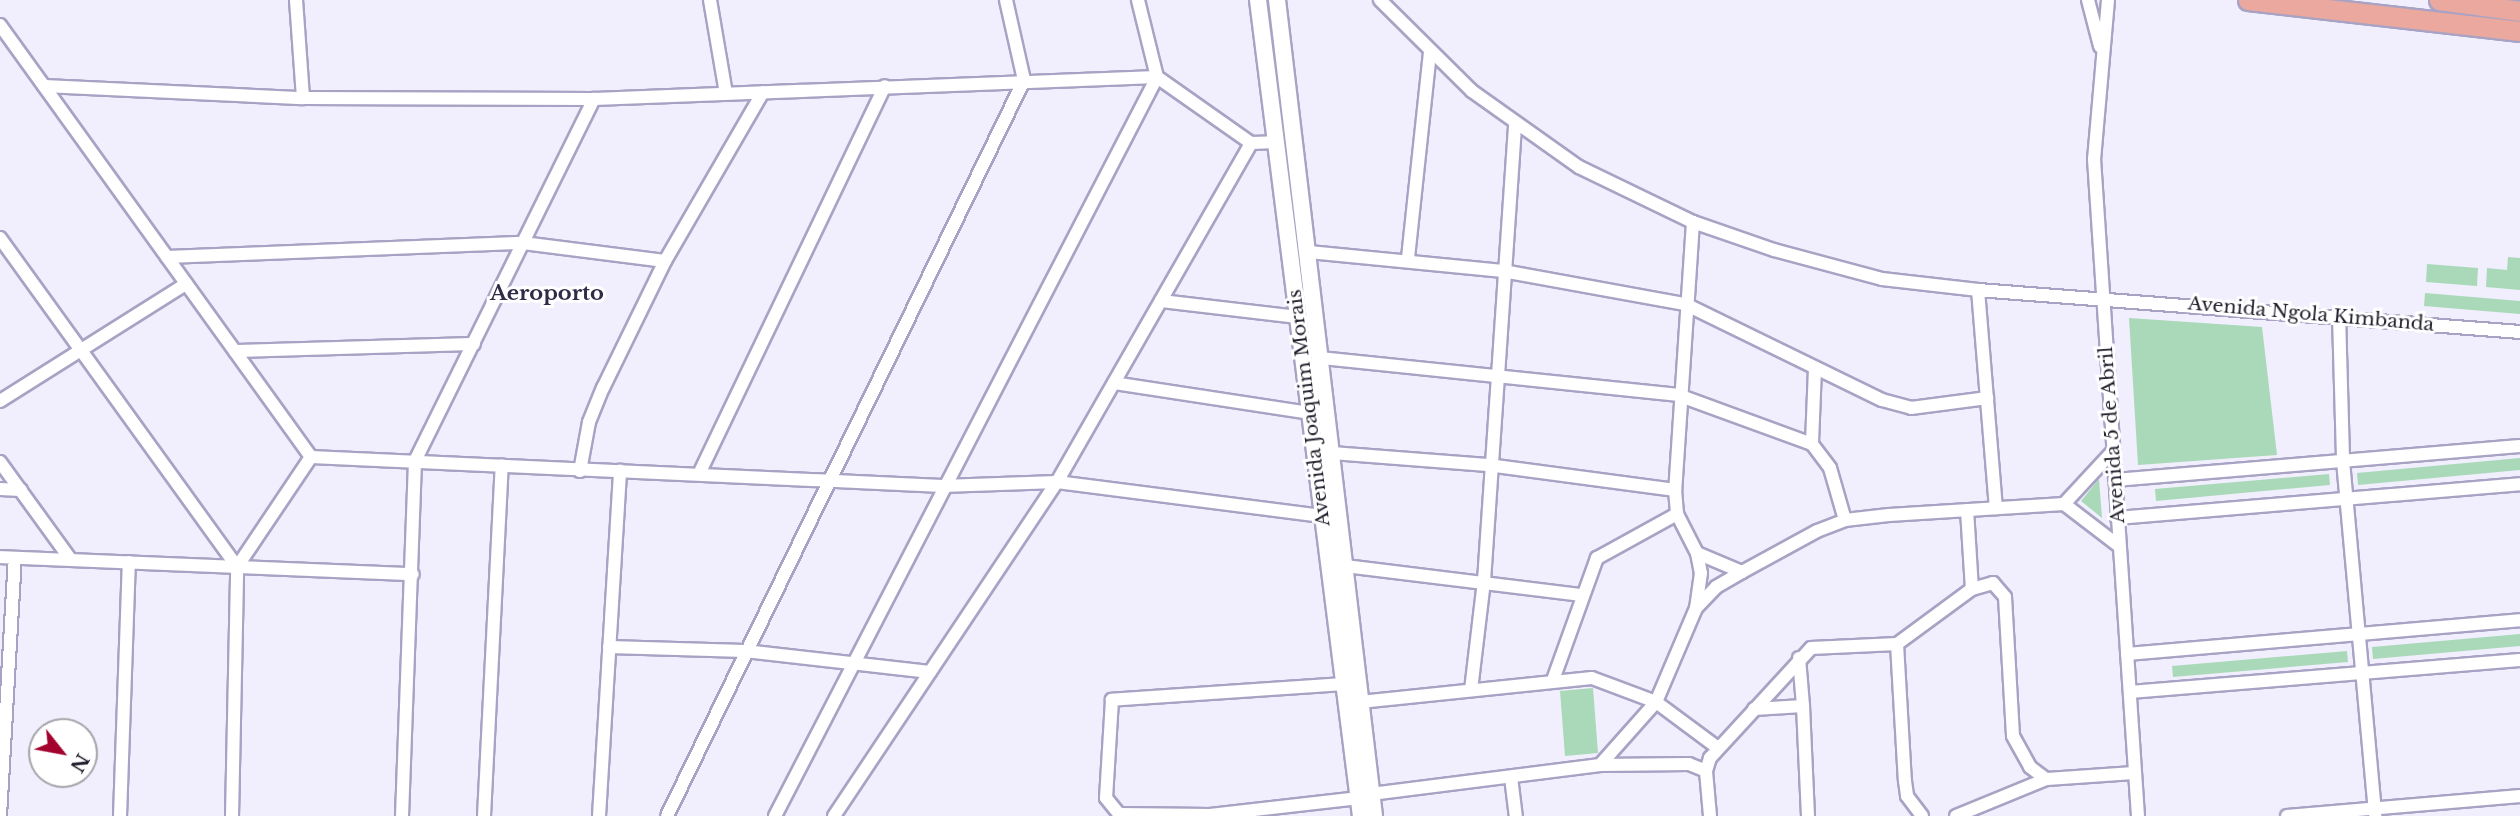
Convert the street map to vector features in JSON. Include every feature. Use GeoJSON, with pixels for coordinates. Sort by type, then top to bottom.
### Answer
{"type":"FeatureCollection","features":[{"type":"Feature","properties":{"kind":"main road"},"geometry":{"type":"LineString","coordinates":[[2248,0],[2294,3],[2520,31]]}},
{"type":"Feature","properties":{"kind":"main road"},"geometry":{"type":"LineString","coordinates":[[2439,0],[2520,11]]}},
{"type":"Feature","properties":{"kind":"street"},"geometry":{"type":"LineString","coordinates":[[296,0],[303,97]]}},
{"type":"Feature","properties":{"kind":"street"},"geometry":{"type":"LineString","coordinates":[[710,0],[726,94]]}},
{"type":"Feature","properties":{"kind":"street"},"geometry":{"type":"LineString","coordinates":[[667,816],[745,650],[1024,80],[1006,0]]}},
{"type":"Feature","properties":{"kind":"street"},"geometry":{"type":"LineString","coordinates":[[775,816],[942,486],[1157,77],[1138,0]]}},
{"type":"Feature","properties":{"kind":"street","name":"Avenida Joaquim Morais"},"geometry":{"type":"LineString","coordinates":[[1258,0],[1344,684],[1365,796],[1374,816]]}},
{"type":"Feature","properties":{"kind":"street","name":"Avenida Joaquim Morais"},"geometry":{"type":"LineString","coordinates":[[1278,0],[1360,702],[1365,796],[1361,816]]}},
{"type":"Feature","properties":{"kind":"street","name":"Avenida Ngola Kimbanda"},"geometry":{"type":"LineString","coordinates":[[1380,0],[1430,52],[1515,124],[1579,167],[1693,222],[1774,250],[1882,279],[1978,290],[2339,315],[2520,332]]}},
{"type":"Feature","properties":{"kind":"street","name":"Avenida 5 de Abril"},"geometry":{"type":"LineString","coordinates":[[2088,0],[2101,53]]}},
{"type":"Feature","properties":{"kind":"street","name":"Avenida 5 de Abril"},"geometry":{"type":"LineString","coordinates":[[2108,0],[2101,53],[2094,159],[2138,816]]}},
{"type":"Feature","properties":{"kind":"street"},"geometry":{"type":"LineString","coordinates":[[0,25],[311,457]]}},
{"type":"Feature","properties":{"kind":"street"},"geometry":{"type":"LineString","coordinates":[[1408,258],[1430,52]]}},
{"type":"Feature","properties":{"kind":"street"},"geometry":{"type":"LineString","coordinates":[[44,86],[303,97],[594,99],[1024,80],[1157,77],[1251,143],[1276,142]]}},
{"type":"Feature","properties":{"kind":"street"},"geometry":{"type":"LineString","coordinates":[[699,474],[885,86]]}},
{"type":"Feature","properties":{"kind":"street"},"geometry":{"type":"LineString","coordinates":[[580,471],[589,422],[665,261],[763,92]]}},
{"type":"Feature","properties":{"kind":"street"},"geometry":{"type":"LineString","coordinates":[[402,816],[413,574],[415,461],[594,99]]}},
{"type":"Feature","properties":{"kind":"street"},"geometry":{"type":"LineString","coordinates":[[1471,690],[1484,581],[1488,465],[1515,124]]}},
{"type":"Feature","properties":{"kind":"street"},"geometry":{"type":"LineString","coordinates":[[834,816],[1057,482],[1251,143]]}},
{"type":"Feature","properties":{"kind":"street"},"geometry":{"type":"LineString","coordinates":[[1600,765],[1656,702],[1696,608],[1701,589],[1697,553],[1677,514],[1675,490],[1678,395],[1693,222]]}},
{"type":"Feature","properties":{"kind":"street"},"geometry":{"type":"LineString","coordinates":[[0,238],[237,567]]}},
{"type":"Feature","properties":{"kind":"street"},"geometry":{"type":"LineString","coordinates":[[167,257],[523,243],[665,261]]}},
{"type":"Feature","properties":{"kind":"street"},"geometry":{"type":"LineString","coordinates":[[1309,252],[1408,258],[1503,271],[1685,304],[1882,400],[1911,408],[1987,398]]}},
{"type":"Feature","properties":{"kind":"street"},"geometry":{"type":"LineString","coordinates":[[0,401],[186,284]]}},
{"type":"Feature","properties":{"kind":"street"},"geometry":{"type":"LineString","coordinates":[[1978,290],[1996,508]]}},
{"type":"Feature","properties":{"kind":"street"},"geometry":{"type":"LineString","coordinates":[[1161,301],[1298,317]]}},
{"type":"Feature","properties":{"kind":"street"},"geometry":{"type":"LineString","coordinates":[[2339,315],[2343,461],[2375,812]]}},
{"type":"Feature","properties":{"kind":"street"},"geometry":{"type":"LineString","coordinates":[[235,351],[474,344]]}},
{"type":"Feature","properties":{"kind":"street"},"geometry":{"type":"LineString","coordinates":[[1321,358],[1678,395],[1812,444],[1830,468],[1845,520]]}},
{"type":"Feature","properties":{"kind":"street"},"geometry":{"type":"LineString","coordinates":[[1812,444],[1815,368]]}},
{"type":"Feature","properties":{"kind":"street"},"geometry":{"type":"LineString","coordinates":[[1114,383],[1310,414]]}},
{"type":"Feature","properties":{"kind":"street"},"geometry":{"type":"LineString","coordinates":[[2115,480],[2520,446]]}},
{"type":"Feature","properties":{"kind":"street"},"geometry":{"type":"LineString","coordinates":[[2064,504],[2113,451]]}},
{"type":"Feature","properties":{"kind":"street"},"geometry":{"type":"LineString","coordinates":[[1332,453],[1488,465],[1675,490]]}},
{"type":"Feature","properties":{"kind":"street"},"geometry":{"type":"LineString","coordinates":[[311,457],[942,486],[1057,482],[1322,516]]}},
{"type":"Feature","properties":{"kind":"street"},"geometry":{"type":"LineString","coordinates":[[232,816],[237,567],[311,457]]}},
{"type":"Feature","properties":{"kind":"street"},"geometry":{"type":"LineString","coordinates":[[0,462],[71,560]]}},
{"type":"Feature","properties":{"kind":"street"},"geometry":{"type":"LineString","coordinates":[[484,816],[502,466]]}},
{"type":"Feature","properties":{"kind":"street"},"geometry":{"type":"LineString","coordinates":[[599,816],[620,471]]}},
{"type":"Feature","properties":{"kind":"street"},"geometry":{"type":"LineString","coordinates":[[2117,518],[2520,484]]}},
{"type":"Feature","properties":{"kind":"street"},"geometry":{"type":"LineString","coordinates":[[0,489],[21,490]]}},
{"type":"Feature","properties":{"kind":"street"},"geometry":{"type":"LineString","coordinates":[[1696,608],[1716,587],[1845,520],[2064,504],[2119,546]]}},
{"type":"Feature","properties":{"kind":"street"},"geometry":{"type":"LineString","coordinates":[[1967,510],[1972,589]]}},
{"type":"Feature","properties":{"kind":"street"},"geometry":{"type":"LineString","coordinates":[[1553,680],[1597,558],[1677,514]]}},
{"type":"Feature","properties":{"kind":"street"},"geometry":{"type":"LineString","coordinates":[[1697,553],[1742,572]]}},
{"type":"Feature","properties":{"kind":"street"},"geometry":{"type":"LineString","coordinates":[[0,557],[413,574]]}},
{"type":"Feature","properties":{"kind":"street"},"geometry":{"type":"LineString","coordinates":[[0,816],[15,558]]}},
{"type":"Feature","properties":{"kind":"street"},"geometry":{"type":"LineString","coordinates":[[120,816],[129,562]]}},
{"type":"Feature","properties":{"kind":"street"},"geometry":{"type":"LineString","coordinates":[[1345,566],[1582,594]]}},
{"type":"Feature","properties":{"kind":"street"},"geometry":{"type":"LineString","coordinates":[[1710,816],[1706,771],[1718,748],[1811,648],[1897,644],[1972,589],[1993,583],[2004,597],[2013,736],[2030,767],[2046,779]]}},
{"type":"Feature","properties":{"kind":"street"},"geometry":{"type":"LineString","coordinates":[[2127,654],[2520,620]]}},
{"type":"Feature","properties":{"kind":"street"},"geometry":{"type":"LineString","coordinates":[[1897,644],[1905,781],[1908,796],[1922,816]]}},
{"type":"Feature","properties":{"kind":"street"},"geometry":{"type":"LineString","coordinates":[[609,647],[745,650],[854,660],[930,672]]}},
{"type":"Feature","properties":{"kind":"street"},"geometry":{"type":"LineString","coordinates":[[1799,658],[1808,816]]}},
{"type":"Feature","properties":{"kind":"street"},"geometry":{"type":"LineString","coordinates":[[2130,692],[2520,660]]}},
{"type":"Feature","properties":{"kind":"street"},"geometry":{"type":"LineString","coordinates":[[1360,702],[1592,678],[1656,702],[1718,748]]}},
{"type":"Feature","properties":{"kind":"street"},"geometry":{"type":"LineString","coordinates":[[1344,684],[1112,700],[1106,798],[1110,807],[1119,814],[1210,816],[1287,812],[1365,796],[1600,765],[1689,764],[1706,771]]}},
{"type":"Feature","properties":{"kind":"street"},"geometry":{"type":"LineString","coordinates":[[1754,709],[1803,706]]}},
{"type":"Feature","properties":{"kind":"street"},"geometry":{"type":"LineString","coordinates":[[1956,816],[2046,779],[2135,773]]}},
{"type":"Feature","properties":{"kind":"street"},"geometry":{"type":"LineString","coordinates":[[1511,777],[1516,816]]}},
{"type":"Feature","properties":{"kind":"street"},"geometry":{"type":"LineString","coordinates":[[2287,816],[2375,812],[2520,796]]}},
{"type":"Feature","properties":{"kind":"green space"},"geometry":{"type":"Polygon","coordinates":[[[2508,257],[2520,258],[2520,290],[2486,287],[2487,268],[2507,270],[2508,257]]]}},
{"type":"Feature","properties":{"kind":"green space"},"geometry":{"type":"Polygon","coordinates":[[[2427,264],[2478,268],[2477,286],[2426,282],[2427,264]]]}},
{"type":"Feature","properties":{"kind":"green space"},"geometry":{"type":"Polygon","coordinates":[[[2425,293],[2520,301],[2520,314],[2424,306],[2425,293]]]}},
{"type":"Feature","properties":{"kind":"green space"},"geometry":{"type":"Polygon","coordinates":[[[2129,318],[2262,327],[2277,455],[2138,465],[2129,318]]]}},
{"type":"Feature","properties":{"kind":"green space"},"geometry":{"type":"Polygon","coordinates":[[[2520,458],[2520,470],[2358,485],[2357,473],[2520,458]]]}},
{"type":"Feature","properties":{"kind":"green space"},"geometry":{"type":"Polygon","coordinates":[[[2329,474],[2330,485],[2156,501],[2155,489],[2329,474]]]}},
{"type":"Feature","properties":{"kind":"green space"},"geometry":{"type":"Polygon","coordinates":[[[2099,479],[2102,518],[2081,501],[2099,479]]]}},
{"type":"Feature","properties":{"kind":"green space"},"geometry":{"type":"Polygon","coordinates":[[[2520,634],[2520,646],[2373,659],[2372,647],[2520,634]]]}},
{"type":"Feature","properties":{"kind":"green space"},"geometry":{"type":"Polygon","coordinates":[[[2347,651],[2348,662],[2173,677],[2172,666],[2347,651]]]}},
{"type":"Feature","properties":{"kind":"green space"},"geometry":{"type":"Polygon","coordinates":[[[1593,688],[1598,753],[1565,756],[1560,691],[1593,688]]]}},
{"type":"Feature","properties":{"kind":"district","name":"Aeroporto"},"geometry":{"type":"Point","coordinates":[547,293]}}]}
